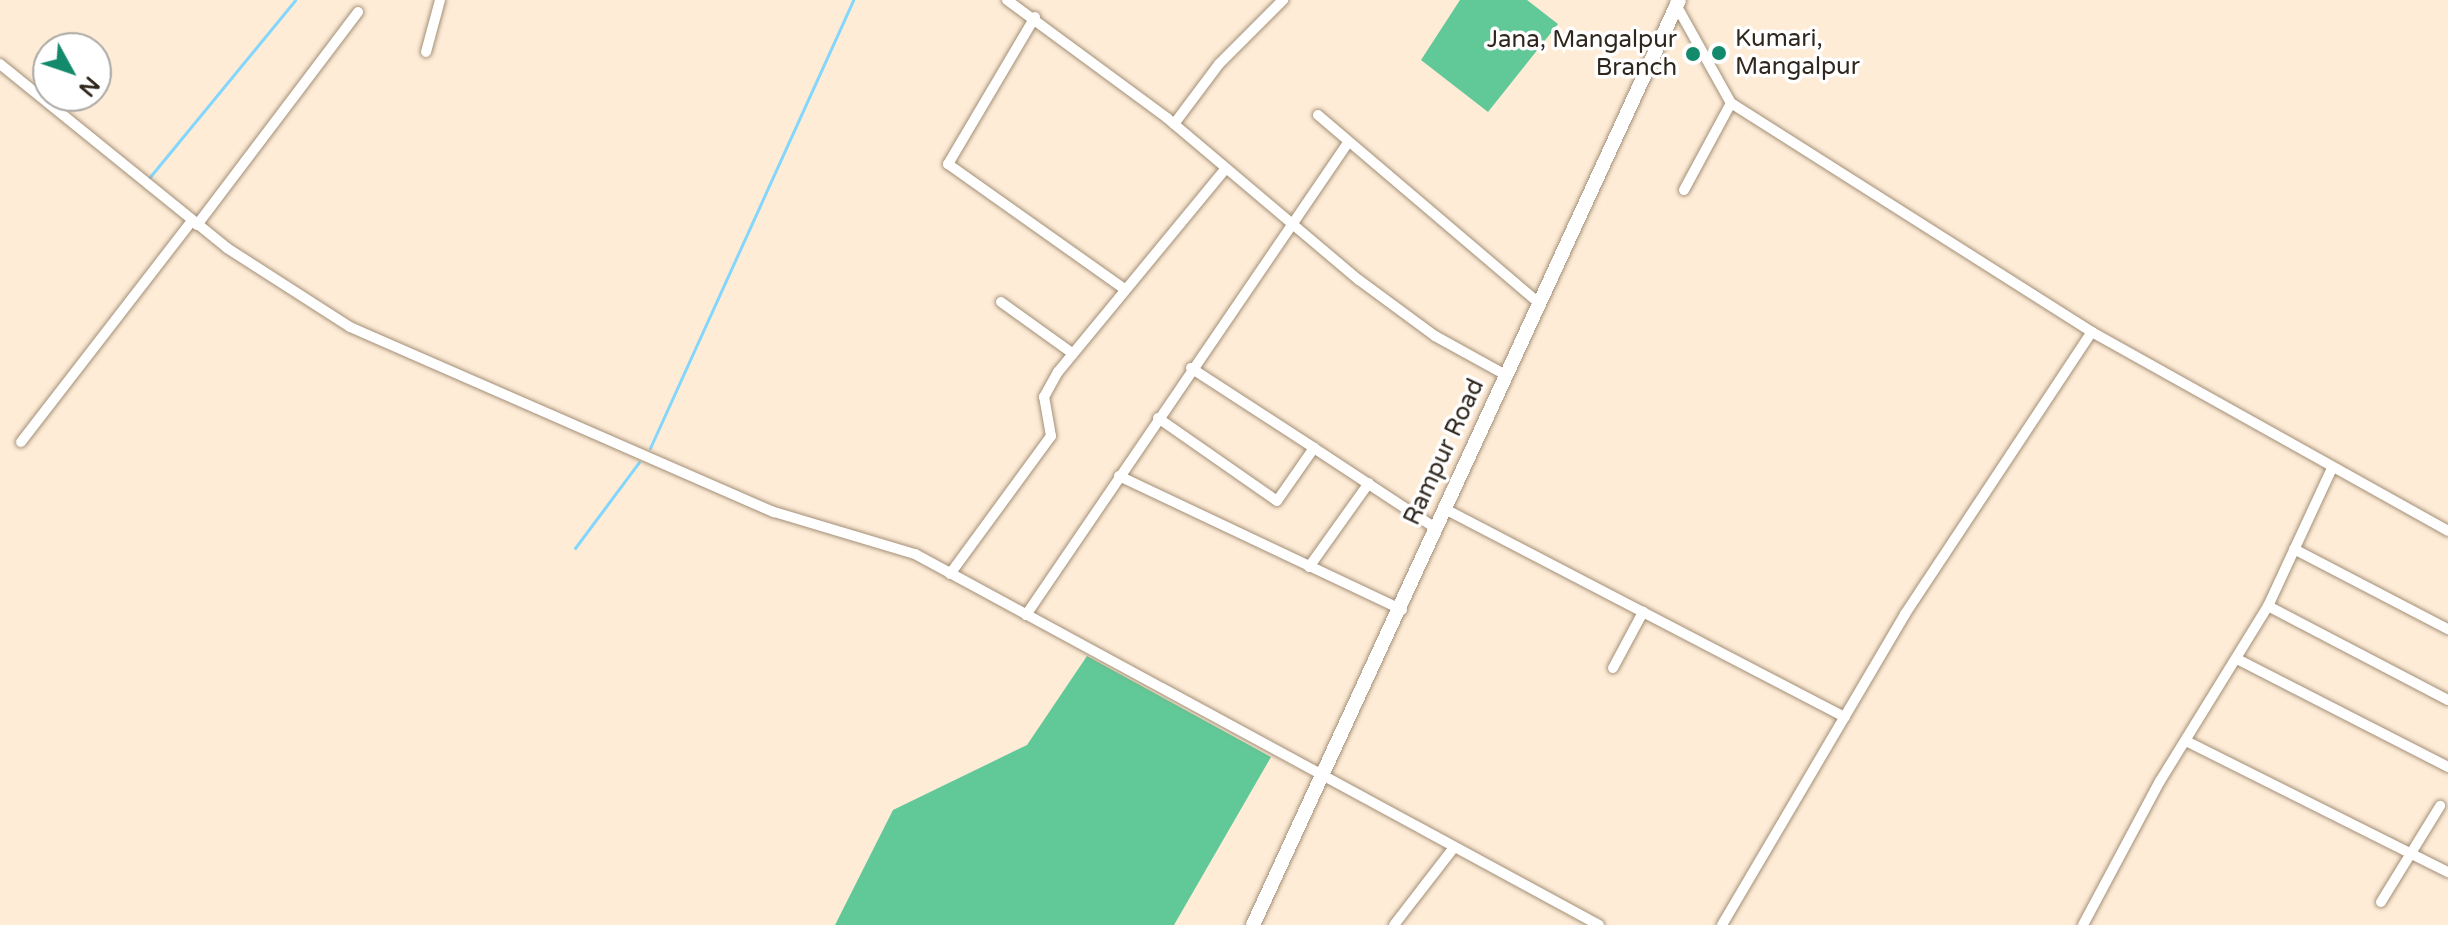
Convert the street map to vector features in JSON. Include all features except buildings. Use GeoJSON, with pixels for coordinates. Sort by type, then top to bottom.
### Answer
{"type":"FeatureCollection","features":[{"type":"Feature","properties":{"kind":"main road","name":"Rampur Road"},"geometry":{"type":"LineString","coordinates":[[1253,925],[1402,610],[1434,527],[1677,2]]}},
{"type":"Feature","properties":{"kind":"street"},"geometry":{"type":"LineString","coordinates":[[426,52],[440,0]]}},
{"type":"Feature","properties":{"kind":"street"},"geometry":{"type":"LineString","coordinates":[[1007,0],[1035,17],[1174,124],[1289,221],[1435,336],[1504,374]]}},
{"type":"Feature","properties":{"kind":"street"},"geometry":{"type":"LineString","coordinates":[[1174,124],[1219,64],[1283,0]]}},
{"type":"Feature","properties":{"kind":"street"},"geometry":{"type":"LineString","coordinates":[[1677,2],[1731,103],[2092,332],[2448,531]]}},
{"type":"Feature","properties":{"kind":"street"},"geometry":{"type":"LineString","coordinates":[[21,442],[358,12]]}},
{"type":"Feature","properties":{"kind":"street"},"geometry":{"type":"LineString","coordinates":[[1035,17],[948,164],[1122,287]]}},
{"type":"Feature","properties":{"kind":"street"},"geometry":{"type":"LineString","coordinates":[[0,64],[194,223],[287,293],[350,327],[774,512],[915,554],[1452,850],[1599,925]]}},
{"type":"Feature","properties":{"kind":"street"},"geometry":{"type":"LineString","coordinates":[[1684,190],[1731,103]]}},
{"type":"Feature","properties":{"kind":"street"},"geometry":{"type":"LineString","coordinates":[[1318,115],[1347,144],[1539,303]]}},
{"type":"Feature","properties":{"kind":"street"},"geometry":{"type":"LineString","coordinates":[[1026,615],[1289,221],[1347,144]]}},
{"type":"Feature","properties":{"kind":"street"},"geometry":{"type":"LineString","coordinates":[[950,574],[1043,450],[1053,427],[1044,397],[1072,353],[1122,287],[1226,168]]}},
{"type":"Feature","properties":{"kind":"street"},"geometry":{"type":"LineString","coordinates":[[1001,302],[1072,353]]}},
{"type":"Feature","properties":{"kind":"street"},"geometry":{"type":"LineString","coordinates":[[1722,925],[1845,717],[2092,332]]}},
{"type":"Feature","properties":{"kind":"street"},"geometry":{"type":"LineString","coordinates":[[1191,368],[1434,527]]}},
{"type":"Feature","properties":{"kind":"street"},"geometry":{"type":"LineString","coordinates":[[1158,418],[1277,501],[1314,448]]}},
{"type":"Feature","properties":{"kind":"street"},"geometry":{"type":"LineString","coordinates":[[2083,925],[2239,660],[2268,606],[2332,468]]}},
{"type":"Feature","properties":{"kind":"street"},"geometry":{"type":"LineString","coordinates":[[1119,476],[1402,610]]}},
{"type":"Feature","properties":{"kind":"street"},"geometry":{"type":"LineString","coordinates":[[1309,567],[1369,483]]}},
{"type":"Feature","properties":{"kind":"street"},"geometry":{"type":"LineString","coordinates":[[1443,508],[1845,717]]}},
{"type":"Feature","properties":{"kind":"street"},"geometry":{"type":"LineString","coordinates":[[2294,549],[2448,629]]}},
{"type":"Feature","properties":{"kind":"street"},"geometry":{"type":"LineString","coordinates":[[2268,606],[2448,700]]}},
{"type":"Feature","properties":{"kind":"street"},"geometry":{"type":"LineString","coordinates":[[1613,668],[1643,612]]}},
{"type":"Feature","properties":{"kind":"street"},"geometry":{"type":"LineString","coordinates":[[2239,660],[2448,767]]}},
{"type":"Feature","properties":{"kind":"street"},"geometry":{"type":"LineString","coordinates":[[2188,742],[2448,872]]}},
{"type":"Feature","properties":{"kind":"street"},"geometry":{"type":"LineString","coordinates":[[2381,902],[2407,851],[2440,806]]}},
{"type":"Feature","properties":{"kind":"street"},"geometry":{"type":"LineString","coordinates":[[1394,925],[1452,850]]}},
{"type":"Feature","properties":{"kind":"green space"},"geometry":{"type":"Polygon","coordinates":[[[1460,0],[1527,0],[1558,24],[1488,112],[1421,60],[1460,0]]]}},
{"type":"Feature","properties":{"kind":"green space"},"geometry":{"type":"Polygon","coordinates":[[[1087,656],[1271,757],[1174,925],[835,925],[893,810],[1027,745],[1087,656]]]}},
{"type":"Feature","properties":{"kind":"waterway"},"geometry":{"type":"LineString","coordinates":[[149,178],[295,0]]}},
{"type":"Feature","properties":{"kind":"waterway"},"geometry":{"type":"LineString","coordinates":[[650,448],[853,0]]}},
{"type":"Feature","properties":{"kind":"waterway"},"geometry":{"type":"LineString","coordinates":[[575,548],[639,462]]}},
{"type":"Feature","properties":{"kind":"place","name":"Kumari, Mangalpur"},"geometry":{"type":"Point","coordinates":[1719,53]}},
{"type":"Feature","properties":{"kind":"place","name":"Jana, Mangalpur Branch"},"geometry":{"type":"Point","coordinates":[1693,54]}}]}
